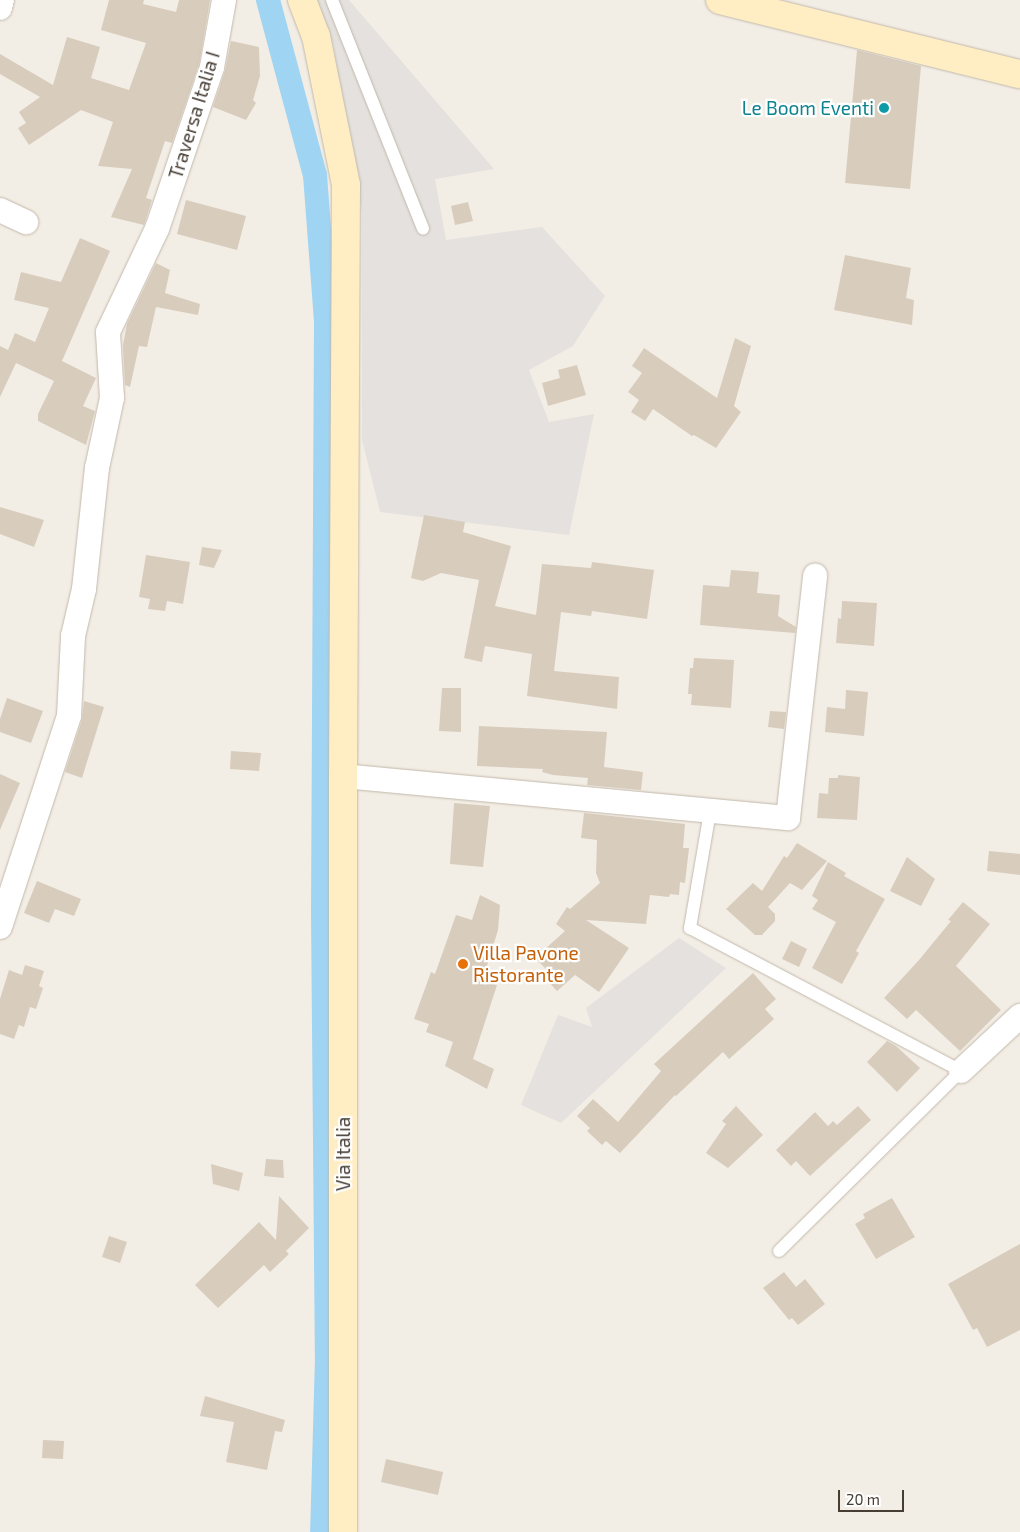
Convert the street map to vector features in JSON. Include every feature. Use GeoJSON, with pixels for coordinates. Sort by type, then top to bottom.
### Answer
{"type":"FeatureCollection","features":[{"type":"Feature","properties":{"kind":"street"},"geometry":{"type":"LineString","coordinates":[[0,8],[2,0]]}},
{"type":"Feature","properties":{"kind":"street","name":"Traversa Italia I"},"geometry":{"type":"LineString","coordinates":[[0,927],[69,716],[73,636],[84,589],[97,468],[112,398],[108,332],[157,229],[212,67],[224,0]]}},
{"type":"Feature","properties":{"kind":"street","name":"Via Italia"},"geometry":{"type":"LineString","coordinates":[[302,0],[316,36],[346,185],[342,776],[343,1532]]}},
{"type":"Feature","properties":{"kind":"street"},"geometry":{"type":"LineString","coordinates":[[720,0],[1020,74]]}},
{"type":"Feature","properties":{"kind":"street"},"geometry":{"type":"LineString","coordinates":[[0,210],[26,222]]}},
{"type":"Feature","properties":{"kind":"street"},"geometry":{"type":"LineString","coordinates":[[342,776],[788,818],[815,576]]}},
{"type":"Feature","properties":{"kind":"street"},"geometry":{"type":"LineString","coordinates":[[961,1071],[1020,1016]]}},
{"type":"Feature","properties":{"kind":"lane"},"geometry":{"type":"LineString","coordinates":[[332,0],[423,229]]}},
{"type":"Feature","properties":{"kind":"lane"},"geometry":{"type":"LineString","coordinates":[[710,812],[690,928],[961,1071],[779,1251]]}},
{"type":"Feature","properties":{"kind":"shaded area"},"geometry":{"type":"Polygon","coordinates":[[[316,0],[349,0],[494,169],[435,179],[446,240],[542,227],[605,296],[573,346],[529,370],[549,422],[594,414],[569,535],[380,512],[362,440],[362,213],[333,44],[316,0]]]}},
{"type":"Feature","properties":{"kind":"shaded area"},"geometry":{"type":"Polygon","coordinates":[[[679,938],[726,968],[561,1123],[521,1105],[558,1015],[592,1027],[586,1008],[679,938]]]}},
{"type":"Feature","properties":{"kind":"building"},"geometry":{"type":"Polygon","coordinates":[[[109,0],[144,0],[143,4],[176,12],[179,0],[210,0],[199,64],[172,143],[165,141],[146,198],[152,200],[144,225],[111,217],[132,169],[98,166],[113,122],[81,110],[29,145],[18,128],[26,123],[19,112],[40,97],[0,74],[0,54],[53,85],[67,37],[100,47],[91,78],[129,90],[146,43],[101,30],[109,0]]]}},
{"type":"Feature","properties":{"kind":"building"},"geometry":{"type":"Polygon","coordinates":[[[231,41],[259,47],[260,76],[253,100],[256,103],[246,120],[213,107],[225,71],[231,41]]]}},
{"type":"Feature","properties":{"kind":"building"},"geometry":{"type":"Polygon","coordinates":[[[857,50],[921,66],[910,189],[845,183],[857,50]]]}},
{"type":"Feature","properties":{"kind":"building"},"geometry":{"type":"Polygon","coordinates":[[[186,200],[246,216],[237,250],[177,234],[186,200]]]}},
{"type":"Feature","properties":{"kind":"building"},"geometry":{"type":"Polygon","coordinates":[[[468,202],[473,221],[455,225],[451,206],[468,202]]]}},
{"type":"Feature","properties":{"kind":"building"},"geometry":{"type":"Polygon","coordinates":[[[80,238],[110,251],[62,361],[96,378],[83,406],[95,411],[86,445],[38,421],[38,414],[54,381],[16,363],[0,397],[0,346],[8,350],[15,333],[35,342],[49,308],[14,300],[21,272],[61,282],[80,238]]]}},
{"type":"Feature","properties":{"kind":"building"},"geometry":{"type":"Polygon","coordinates":[[[845,255],[911,268],[906,298],[914,300],[912,325],[834,310],[845,255]]]}},
{"type":"Feature","properties":{"kind":"building"},"geometry":{"type":"Polygon","coordinates":[[[156,263],[170,270],[165,293],[200,304],[198,315],[156,307],[147,347],[139,346],[130,387],[125,385],[123,345],[127,324],[156,263]]]}},
{"type":"Feature","properties":{"kind":"building"},"geometry":{"type":"Polygon","coordinates":[[[735,338],[751,346],[734,406],[741,412],[716,448],[694,435],[692,436],[653,409],[645,421],[631,412],[639,400],[628,392],[642,373],[632,366],[644,348],[717,398],[735,338]]]}},
{"type":"Feature","properties":{"kind":"building"},"geometry":{"type":"Polygon","coordinates":[[[577,365],[586,395],[548,406],[542,383],[560,378],[558,370],[577,365]]]}},
{"type":"Feature","properties":{"kind":"building"},"geometry":{"type":"Polygon","coordinates":[[[0,507],[44,520],[34,547],[0,534],[0,507]]]}},
{"type":"Feature","properties":{"kind":"building"},"geometry":{"type":"Polygon","coordinates":[[[424,515],[465,522],[463,532],[511,546],[495,606],[536,615],[542,564],[591,568],[592,562],[654,570],[647,619],[592,611],[591,616],[561,612],[554,671],[619,677],[617,709],[527,696],[532,654],[485,646],[482,662],[464,658],[479,580],[441,573],[423,581],[411,578],[424,515]]]}},
{"type":"Feature","properties":{"kind":"building"},"geometry":{"type":"Polygon","coordinates":[[[202,547],[222,550],[214,568],[199,565],[202,547]]]}},
{"type":"Feature","properties":{"kind":"building"},"geometry":{"type":"Polygon","coordinates":[[[146,555],[190,562],[183,604],[167,601],[165,611],[148,609],[150,599],[139,597],[146,555]]]}},
{"type":"Feature","properties":{"kind":"building"},"geometry":{"type":"Polygon","coordinates":[[[731,570],[759,572],[757,593],[780,595],[778,616],[796,627],[795,633],[700,625],[703,585],[729,587],[731,570]]]}},
{"type":"Feature","properties":{"kind":"building"},"geometry":{"type":"Polygon","coordinates":[[[842,601],[877,603],[874,646],[836,643],[838,618],[841,619],[842,601]]]}},
{"type":"Feature","properties":{"kind":"building"},"geometry":{"type":"Polygon","coordinates":[[[694,658],[734,660],[731,708],[691,705],[692,694],[688,694],[690,668],[693,668],[694,658]]]}},
{"type":"Feature","properties":{"kind":"building"},"geometry":{"type":"Polygon","coordinates":[[[442,688],[461,688],[461,732],[439,731],[442,688]]]}},
{"type":"Feature","properties":{"kind":"building"},"geometry":{"type":"Polygon","coordinates":[[[846,690],[868,692],[864,736],[825,732],[827,707],[845,709],[846,690]]]}},
{"type":"Feature","properties":{"kind":"building"},"geometry":{"type":"Polygon","coordinates":[[[7,698],[43,711],[31,743],[0,732],[0,719],[7,698]]]}},
{"type":"Feature","properties":{"kind":"building"},"geometry":{"type":"Polygon","coordinates":[[[84,701],[104,707],[82,778],[65,772],[82,720],[84,701]]]}},
{"type":"Feature","properties":{"kind":"building"},"geometry":{"type":"Polygon","coordinates":[[[770,711],[786,712],[784,729],[768,727],[770,711]]]}},
{"type":"Feature","properties":{"kind":"building"},"geometry":{"type":"Polygon","coordinates":[[[479,726],[607,732],[604,767],[643,772],[641,790],[587,785],[588,778],[553,775],[542,772],[543,769],[477,766],[479,726]]]}},
{"type":"Feature","properties":{"kind":"building"},"geometry":{"type":"Polygon","coordinates":[[[231,751],[261,753],[259,771],[230,769],[231,751]]]}},
{"type":"Feature","properties":{"kind":"building"},"geometry":{"type":"Polygon","coordinates":[[[0,774],[20,783],[0,830],[0,774]]]}},
{"type":"Feature","properties":{"kind":"building"},"geometry":{"type":"Polygon","coordinates":[[[838,775],[860,777],[857,820],[817,818],[819,793],[828,794],[829,778],[838,778],[838,775]]]}},
{"type":"Feature","properties":{"kind":"building"},"geometry":{"type":"Polygon","coordinates":[[[454,803],[490,806],[483,867],[450,864],[454,803]]]}},
{"type":"Feature","properties":{"kind":"building"},"geometry":{"type":"Polygon","coordinates":[[[584,813],[685,824],[683,848],[689,848],[685,883],[680,882],[679,895],[670,894],[669,897],[650,895],[646,924],[586,920],[629,948],[599,992],[575,975],[557,991],[543,976],[548,971],[535,958],[565,931],[556,924],[567,907],[570,909],[600,883],[596,873],[597,840],[581,838],[584,813]]]}},
{"type":"Feature","properties":{"kind":"building"},"geometry":{"type":"Polygon","coordinates":[[[797,843],[827,861],[802,890],[790,883],[768,907],[775,914],[775,921],[762,935],[755,935],[726,909],[753,883],[762,891],[784,856],[787,858],[797,843]]]}},
{"type":"Feature","properties":{"kind":"building"},"geometry":{"type":"Polygon","coordinates":[[[989,851],[1020,854],[1020,875],[987,871],[989,851]]]}},
{"type":"Feature","properties":{"kind":"building"},"geometry":{"type":"Polygon","coordinates":[[[907,857],[935,879],[921,906],[890,891],[907,857]]]}},
{"type":"Feature","properties":{"kind":"building"},"geometry":{"type":"Polygon","coordinates":[[[828,862],[846,873],[844,876],[885,899],[856,951],[859,953],[842,984],[812,968],[836,922],[812,909],[818,900],[812,896],[828,862]]]}},
{"type":"Feature","properties":{"kind":"building"},"geometry":{"type":"Polygon","coordinates":[[[37,881],[81,899],[74,916],[55,909],[49,923],[24,913],[37,881]]]}},
{"type":"Feature","properties":{"kind":"building"},"geometry":{"type":"Polygon","coordinates":[[[480,895],[500,905],[498,930],[486,969],[490,970],[486,982],[497,985],[473,1059],[494,1069],[487,1089],[445,1066],[453,1042],[426,1032],[429,1024],[414,1019],[431,972],[435,974],[456,915],[472,920],[480,895]]]}},
{"type":"Feature","properties":{"kind":"building"},"geometry":{"type":"Polygon","coordinates":[[[963,902],[990,924],[956,966],[1001,1010],[960,1051],[916,1010],[907,1019],[884,998],[919,960],[951,921],[948,920],[963,902]]]}},
{"type":"Feature","properties":{"kind":"building"},"geometry":{"type":"Polygon","coordinates":[[[791,941],[807,949],[799,967],[782,959],[791,941]]]}},
{"type":"Feature","properties":{"kind":"building"},"geometry":{"type":"Polygon","coordinates":[[[25,965],[44,971],[39,986],[43,988],[36,1009],[30,1007],[24,1027],[19,1025],[14,1039],[0,1034],[0,999],[9,970],[22,975],[25,965]]]}},
{"type":"Feature","properties":{"kind":"building"},"geometry":{"type":"Polygon","coordinates":[[[753,973],[776,999],[765,1009],[774,1019],[729,1059],[723,1052],[675,1095],[620,1153],[606,1141],[602,1145],[587,1131],[590,1128],[577,1116],[593,1099],[618,1122],[661,1071],[654,1064],[753,973]]]}},
{"type":"Feature","properties":{"kind":"building"},"geometry":{"type":"Polygon","coordinates":[[[887,1041],[896,1046],[920,1068],[897,1092],[867,1062],[887,1041]]]}},
{"type":"Feature","properties":{"kind":"building"},"geometry":{"type":"Polygon","coordinates":[[[736,1106],[763,1135],[728,1168],[706,1153],[726,1124],[722,1121],[736,1106]]]}},
{"type":"Feature","properties":{"kind":"building"},"geometry":{"type":"Polygon","coordinates":[[[858,1106],[871,1120],[810,1176],[796,1161],[791,1166],[776,1150],[815,1112],[828,1126],[833,1121],[837,1125],[858,1106]]]}},
{"type":"Feature","properties":{"kind":"building"},"geometry":{"type":"Polygon","coordinates":[[[266,1159],[283,1160],[284,1178],[264,1176],[266,1159]]]}},
{"type":"Feature","properties":{"kind":"building"},"geometry":{"type":"Polygon","coordinates":[[[211,1164],[243,1173],[239,1191],[213,1184],[211,1164]]]}},
{"type":"Feature","properties":{"kind":"building"},"geometry":{"type":"Polygon","coordinates":[[[279,1196],[309,1228],[286,1251],[289,1254],[270,1272],[264,1265],[218,1308],[195,1285],[259,1222],[276,1240],[279,1196]]]}},
{"type":"Feature","properties":{"kind":"building"},"geometry":{"type":"Polygon","coordinates":[[[892,1198],[915,1237],[876,1259],[855,1224],[865,1218],[863,1214],[892,1198]]]}},
{"type":"Feature","properties":{"kind":"building"},"geometry":{"type":"Polygon","coordinates":[[[109,1236],[127,1242],[120,1263],[102,1257],[109,1236]]]}},
{"type":"Feature","properties":{"kind":"building"},"geometry":{"type":"Polygon","coordinates":[[[1020,1244],[1020,1330],[987,1347],[977,1328],[973,1330],[948,1284],[1020,1244]]]}},
{"type":"Feature","properties":{"kind":"building"},"geometry":{"type":"Polygon","coordinates":[[[784,1272],[796,1287],[805,1279],[825,1304],[798,1325],[792,1318],[789,1320],[763,1288],[784,1272]]]}},
{"type":"Feature","properties":{"kind":"building"},"geometry":{"type":"Polygon","coordinates":[[[205,1396],[285,1420],[282,1432],[275,1431],[267,1470],[226,1462],[234,1422],[200,1416],[205,1396]]]}},
{"type":"Feature","properties":{"kind":"building"},"geometry":{"type":"Polygon","coordinates":[[[43,1440],[64,1441],[63,1459],[42,1458],[43,1440]]]}},
{"type":"Feature","properties":{"kind":"building"},"geometry":{"type":"Polygon","coordinates":[[[386,1459],[443,1472],[438,1495],[381,1482],[386,1459]]]}},
{"type":"Feature","properties":{"kind":"waterway"},"geometry":{"type":"LineString","coordinates":[[268,0],[315,175],[326,320],[323,913],[327,1357],[322,1532]]}},
{"type":"Feature","properties":{"kind":"place","name":"Le Boom Eventi"},"geometry":{"type":"Point","coordinates":[884,108]}},
{"type":"Feature","properties":{"kind":"place","name":"Villa Pavone Ristorante"},"geometry":{"type":"Point","coordinates":[463,964]}}]}
